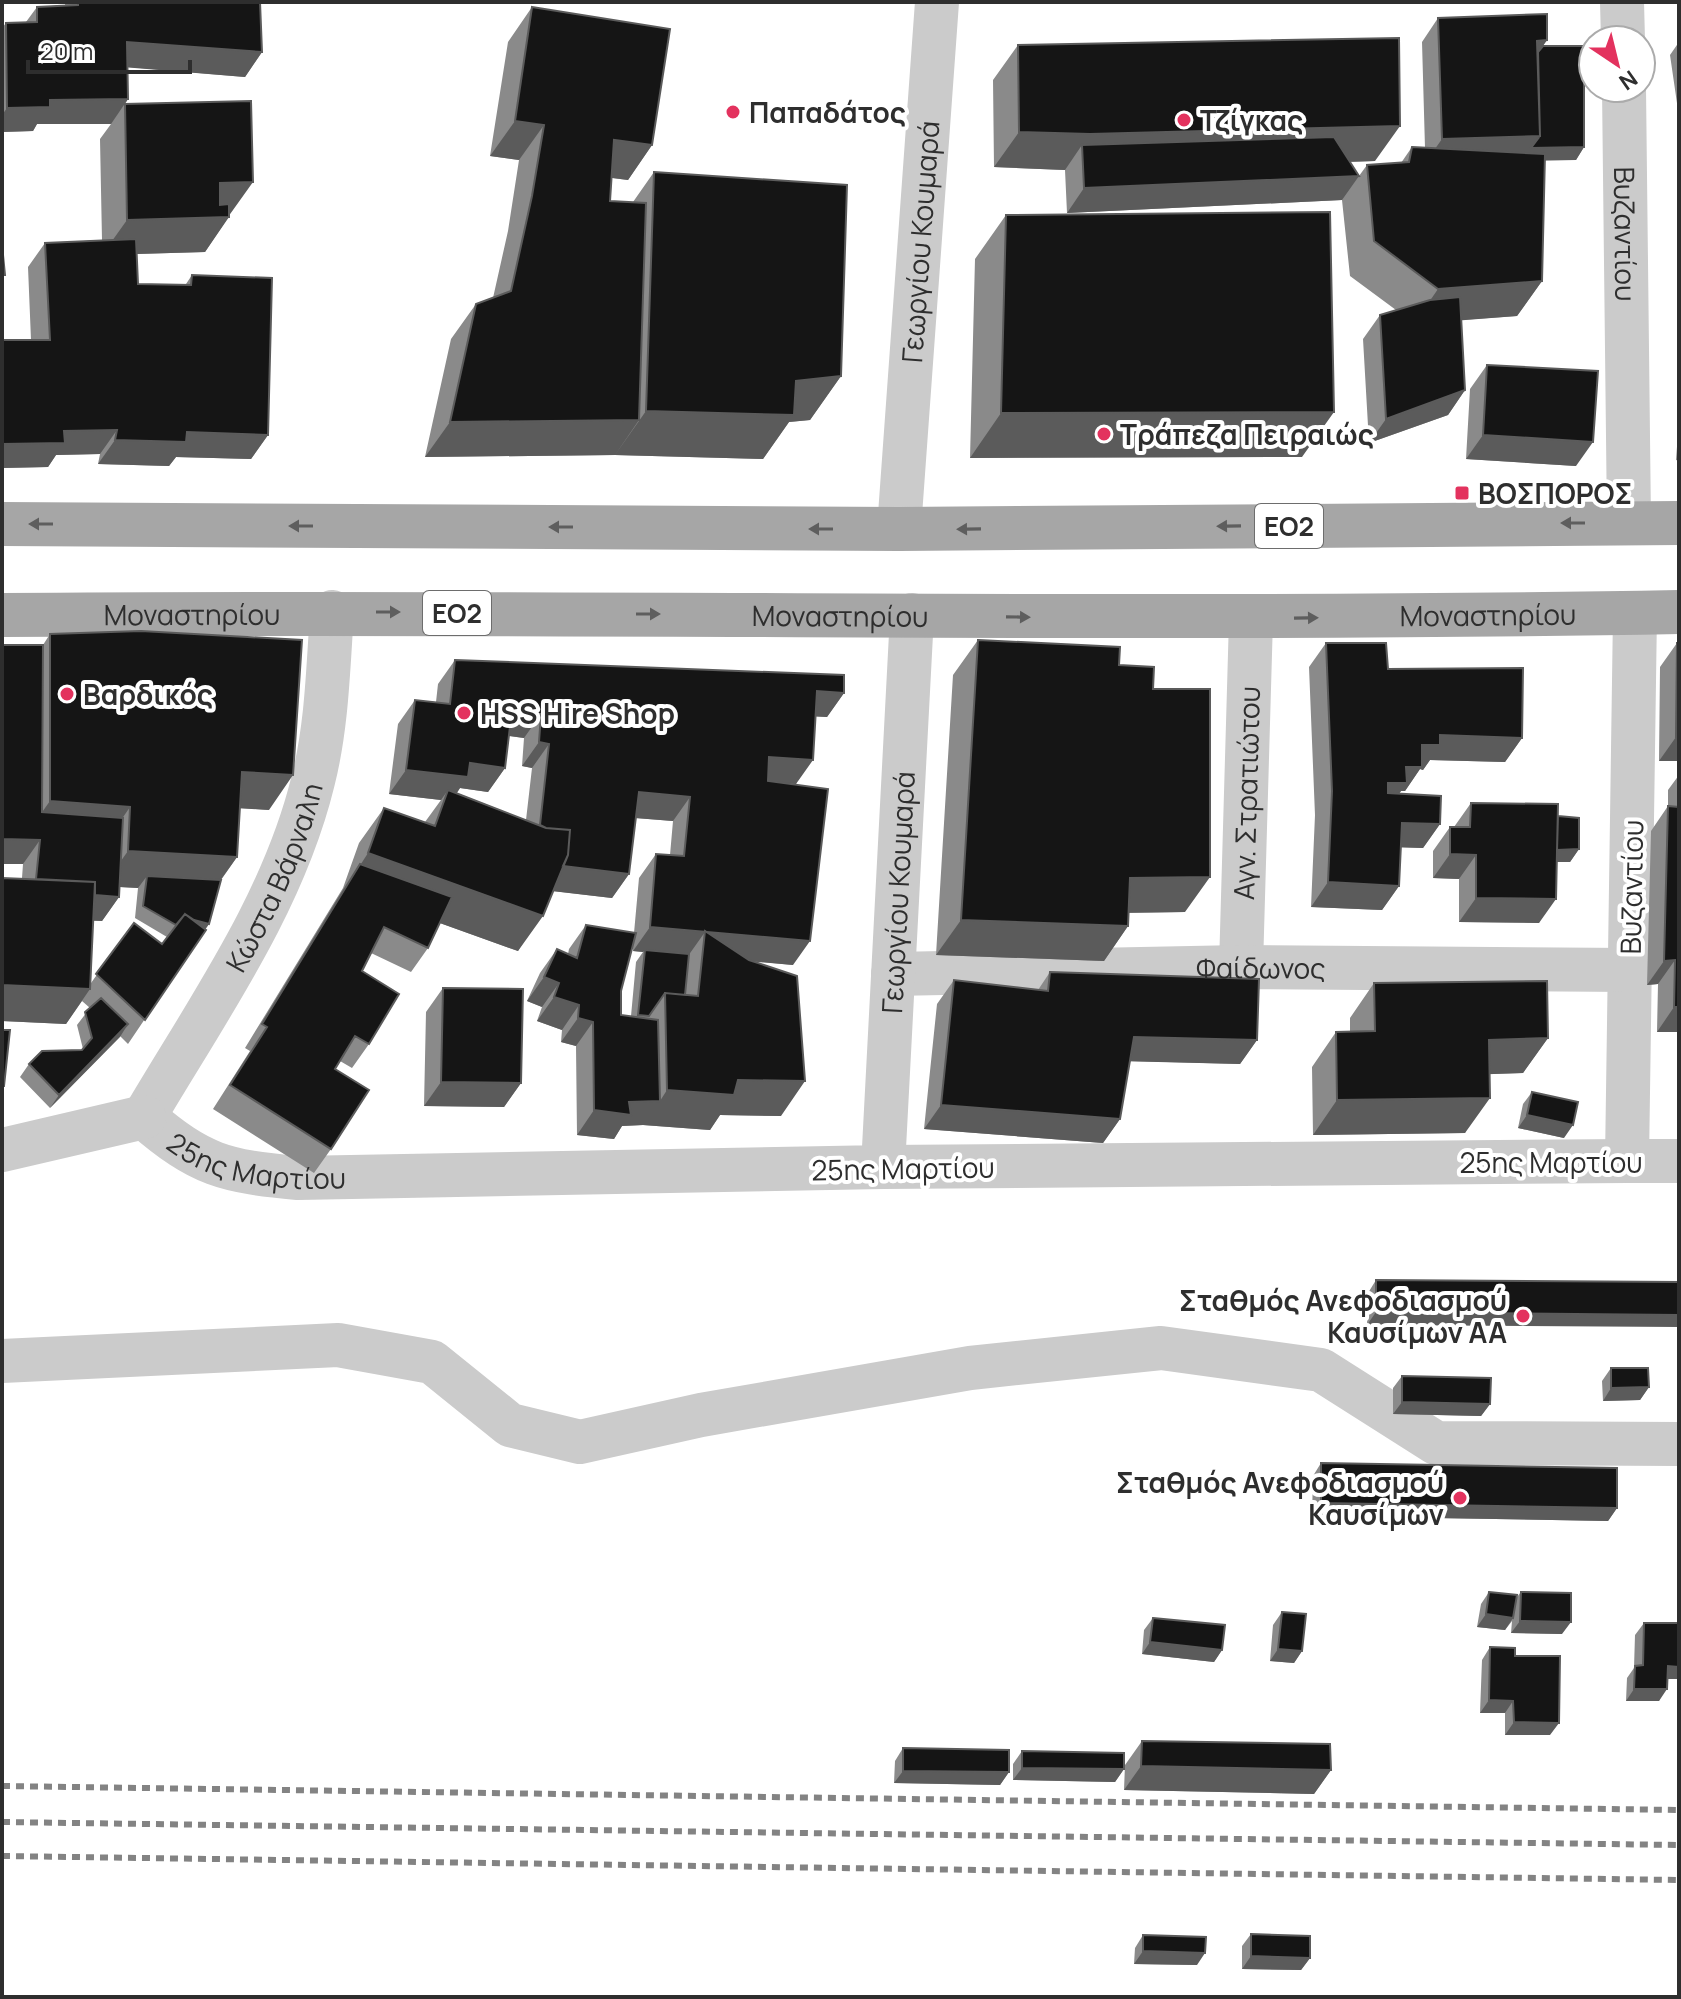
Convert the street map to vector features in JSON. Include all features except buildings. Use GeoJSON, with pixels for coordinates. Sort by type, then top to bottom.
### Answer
{"type":"FeatureCollection","features":[{"type":"Feature","properties":{"kind":"main road","name":"ΕΟ2"},"geometry":{"type":"LineString","coordinates":[[2,524],[899,529],[1679,523]]}},
{"type":"Feature","properties":{"kind":"main road","name":"Μοναστηρίου"},"geometry":{"type":"LineString","coordinates":[[2,615],[332,612],[1251,619],[1679,612]]}},
{"type":"Feature","properties":{"kind":"street","name":"Γεωργίου Κουμαρά"},"geometry":{"type":"LineString","coordinates":[[899,529],[937,2]]}},
{"type":"Feature","properties":{"kind":"street"},"geometry":{"type":"LineString","coordinates":[[1622,2],[1623,24]]}},
{"type":"Feature","properties":{"kind":"street","name":"Βυζαντίου"},"geometry":{"type":"LineString","coordinates":[[1624,104],[1629,523]]}},
{"type":"Feature","properties":{"kind":"street","name":"Κώστα Βάρναλη"},"geometry":{"type":"LineString","coordinates":[[144,1117],[260,921],[289,856],[311,789],[323,731],[332,612]]}},
{"type":"Feature","properties":{"kind":"street","name":"Βυζαντίου"},"geometry":{"type":"LineString","coordinates":[[1627,1161],[1635,613]]}},
{"type":"Feature","properties":{"kind":"street","name":"Γεωργίου Κουμαρά"},"geometry":{"type":"LineString","coordinates":[[883,1167],[912,615]]}},
{"type":"Feature","properties":{"kind":"street","name":"Αγν. Στρατιώτου"},"geometry":{"type":"LineString","coordinates":[[1241,967],[1251,619]]}},
{"type":"Feature","properties":{"kind":"street","name":"Φαίδωνος"},"geometry":{"type":"LineString","coordinates":[[893,974],[1241,967],[1630,970]]}},
{"type":"Feature","properties":{"kind":"street"},"geometry":{"type":"LineString","coordinates":[[2,1150],[144,1117]]}},
{"type":"Feature","properties":{"kind":"street","name":"25ης Μαρτίου"},"geometry":{"type":"LineString","coordinates":[[144,1117],[179,1147],[213,1166],[298,1178],[883,1167],[1679,1161]]}},
{"type":"Feature","properties":{"kind":"street"},"geometry":{"type":"LineString","coordinates":[[2,1361],[338,1345],[432,1362],[510,1425],[580,1442],[701,1415],[970,1368],[1161,1348],[1321,1370],[1436,1443],[1679,1444]]}},
{"type":"Feature","properties":{"kind":"railway"},"geometry":{"type":"LineString","coordinates":[[2,1786],[1679,1810]]}},
{"type":"Feature","properties":{"kind":"railway"},"geometry":{"type":"LineString","coordinates":[[2,1822],[1679,1845]]}},
{"type":"Feature","properties":{"kind":"railway"},"geometry":{"type":"LineString","coordinates":[[2,1856],[1679,1880]]}},
{"type":"Feature","properties":{"kind":"place","name":"Παπαδάτος"},"geometry":{"type":"Point","coordinates":[733,112]}},
{"type":"Feature","properties":{"kind":"place","name":"Τζίγκας"},"geometry":{"type":"Point","coordinates":[1184,120]}},
{"type":"Feature","properties":{"kind":"place","name":"Τράπεζα Πειραιώς"},"geometry":{"type":"Point","coordinates":[1104,434]}},
{"type":"Feature","properties":{"kind":"place","name":"ΒΟΣΠΟΡΟΣ"},"geometry":{"type":"Point","coordinates":[1462,493]}},
{"type":"Feature","properties":{"kind":"place","name":"Βαρδικός"},"geometry":{"type":"Point","coordinates":[67,694]}},
{"type":"Feature","properties":{"kind":"place","name":"HSS Hire Shop"},"geometry":{"type":"Point","coordinates":[464,713]}},
{"type":"Feature","properties":{"kind":"place","name":"Σταθμός Ανεφοδιασμού Καυσίμων ΑΑ"},"geometry":{"type":"Point","coordinates":[1523,1316]}},
{"type":"Feature","properties":{"kind":"place","name":"Σταθμός Ανεφοδιασμού Καυσίμων"},"geometry":{"type":"Point","coordinates":[1460,1498]}}]}
